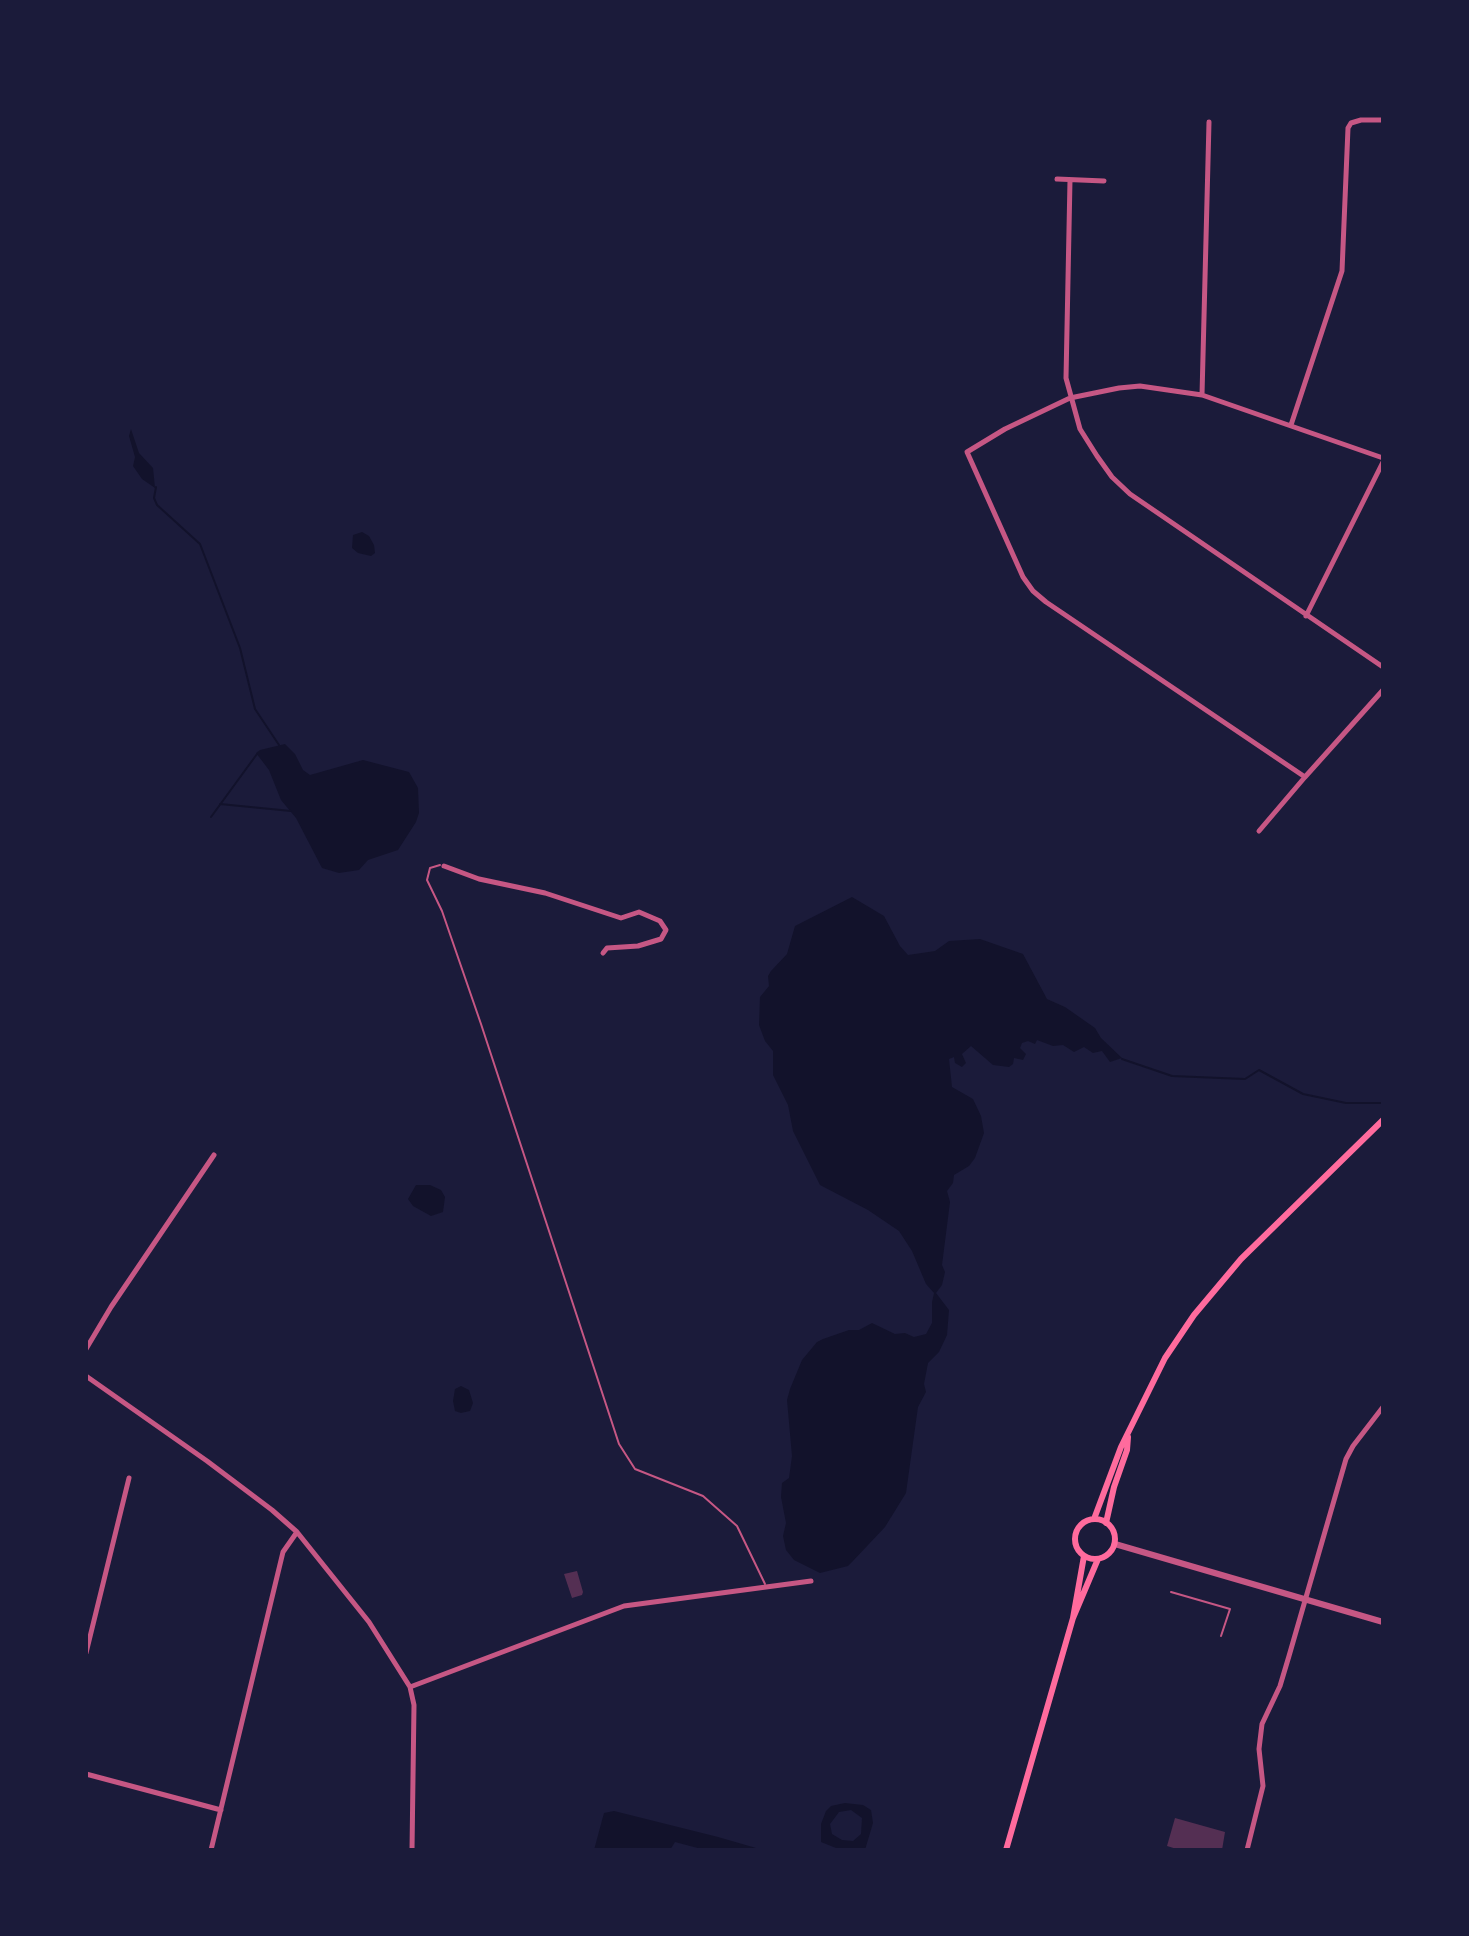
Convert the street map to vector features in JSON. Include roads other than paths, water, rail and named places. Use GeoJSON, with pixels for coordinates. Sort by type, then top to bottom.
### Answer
{"type":"FeatureCollection","features":[{"type":"Feature","properties":{"kind":"main road"},"geometry":{"type":"LineString","coordinates":[[1094,1519],[1121,1447],[1165,1358],[1194,1315],[1241,1259],[1383,1120]]}},
{"type":"Feature","properties":{"kind":"main road"},"geometry":{"type":"LineString","coordinates":[[1106,1523],[1128,1437]]}},
{"type":"Feature","properties":{"kind":"main road"},"geometry":{"type":"LineString","coordinates":[[1094,1519],[1106,1523],[1115,1535],[1115,1544],[1106,1556],[1098,1559],[1084,1556],[1077,1549],[1076,1534],[1082,1524],[1094,1519]]}},
{"type":"Feature","properties":{"kind":"main road"},"geometry":{"type":"LineString","coordinates":[[1006,1850],[1073,1618],[1084,1556]]}},
{"type":"Feature","properties":{"kind":"main road"},"geometry":{"type":"LineString","coordinates":[[1073,1618],[1098,1559]]}},
{"type":"Feature","properties":{"kind":"street"},"geometry":{"type":"LineString","coordinates":[[1291,425],[1342,271],[1348,128],[1351,123],[1361,120],[1383,120]]}},
{"type":"Feature","properties":{"kind":"street"},"geometry":{"type":"LineString","coordinates":[[1202,395],[1209,122]]}},
{"type":"Feature","properties":{"kind":"street"},"geometry":{"type":"LineString","coordinates":[[1057,179],[1104,181]]}},
{"type":"Feature","properties":{"kind":"street"},"geometry":{"type":"LineString","coordinates":[[1070,180],[1065,354],[1066,378],[1080,429],[1112,477],[1130,494],[1383,667]]}},
{"type":"Feature","properties":{"kind":"street"},"geometry":{"type":"LineString","coordinates":[[1305,777],[1033,591],[1023,577],[967,452],[1005,429],[1070,398],[1140,386],[1202,395],[1383,460],[1306,616]]}},
{"type":"Feature","properties":{"kind":"street"},"geometry":{"type":"LineString","coordinates":[[1259,831],[1383,690]]}},
{"type":"Feature","properties":{"kind":"street"},"geometry":{"type":"LineString","coordinates":[[444,866],[479,879],[545,893],[621,918],[639,912],[660,921],[666,930],[661,939],[638,946],[607,948],[603,953]]}},
{"type":"Feature","properties":{"kind":"street"},"geometry":{"type":"LineString","coordinates":[[86,1349],[214,1155]]}},
{"type":"Feature","properties":{"kind":"street"},"geometry":{"type":"LineString","coordinates":[[86,1376],[207,1461],[297,1532],[369,1622],[410,1687],[415,1723],[412,1850]]}},
{"type":"Feature","properties":{"kind":"street"},"geometry":{"type":"LineString","coordinates":[[1247,1850],[1263,1786],[1259,1737],[1262,1724],[1280,1686],[1346,1459],[1383,1407]]}},
{"type":"Feature","properties":{"kind":"street"},"geometry":{"type":"LineString","coordinates":[[86,1653],[129,1478]]}},
{"type":"Feature","properties":{"kind":"street"},"geometry":{"type":"LineString","coordinates":[[211,1850],[283,1552],[297,1532]]}},
{"type":"Feature","properties":{"kind":"street"},"geometry":{"type":"LineString","coordinates":[[1115,1544],[1383,1622]]}},
{"type":"Feature","properties":{"kind":"street"},"geometry":{"type":"LineString","coordinates":[[410,1687],[624,1606],[811,1581]]}},
{"type":"Feature","properties":{"kind":"street"},"geometry":{"type":"LineString","coordinates":[[86,1774],[221,1810]]}},
{"type":"Feature","properties":{"kind":"lane"},"geometry":{"type":"LineString","coordinates":[[444,866],[430,868],[427,880],[442,911],[481,1024],[619,1444],[635,1469],[703,1496],[737,1526],[765,1586]]}},
{"type":"Feature","properties":{"kind":"lane"},"geometry":{"type":"LineString","coordinates":[[1171,1592],[1230,1609],[1221,1636]]}},
{"type":"Feature","properties":{"kind":"waterway"},"geometry":{"type":"LineString","coordinates":[[156,487],[154,498],[157,505],[200,544],[240,648],[255,709],[279,745]]}},
{"type":"Feature","properties":{"kind":"waterway"},"geometry":{"type":"LineString","coordinates":[[211,817],[257,754]]}},
{"type":"Feature","properties":{"kind":"waterway"},"geometry":{"type":"LineString","coordinates":[[220,804],[291,811]]}},
{"type":"Feature","properties":{"kind":"waterway"},"geometry":{"type":"LineString","coordinates":[[1122,1059],[1172,1076],[1245,1079],[1259,1070],[1303,1094],[1346,1103],[1383,1103]]}}]}
